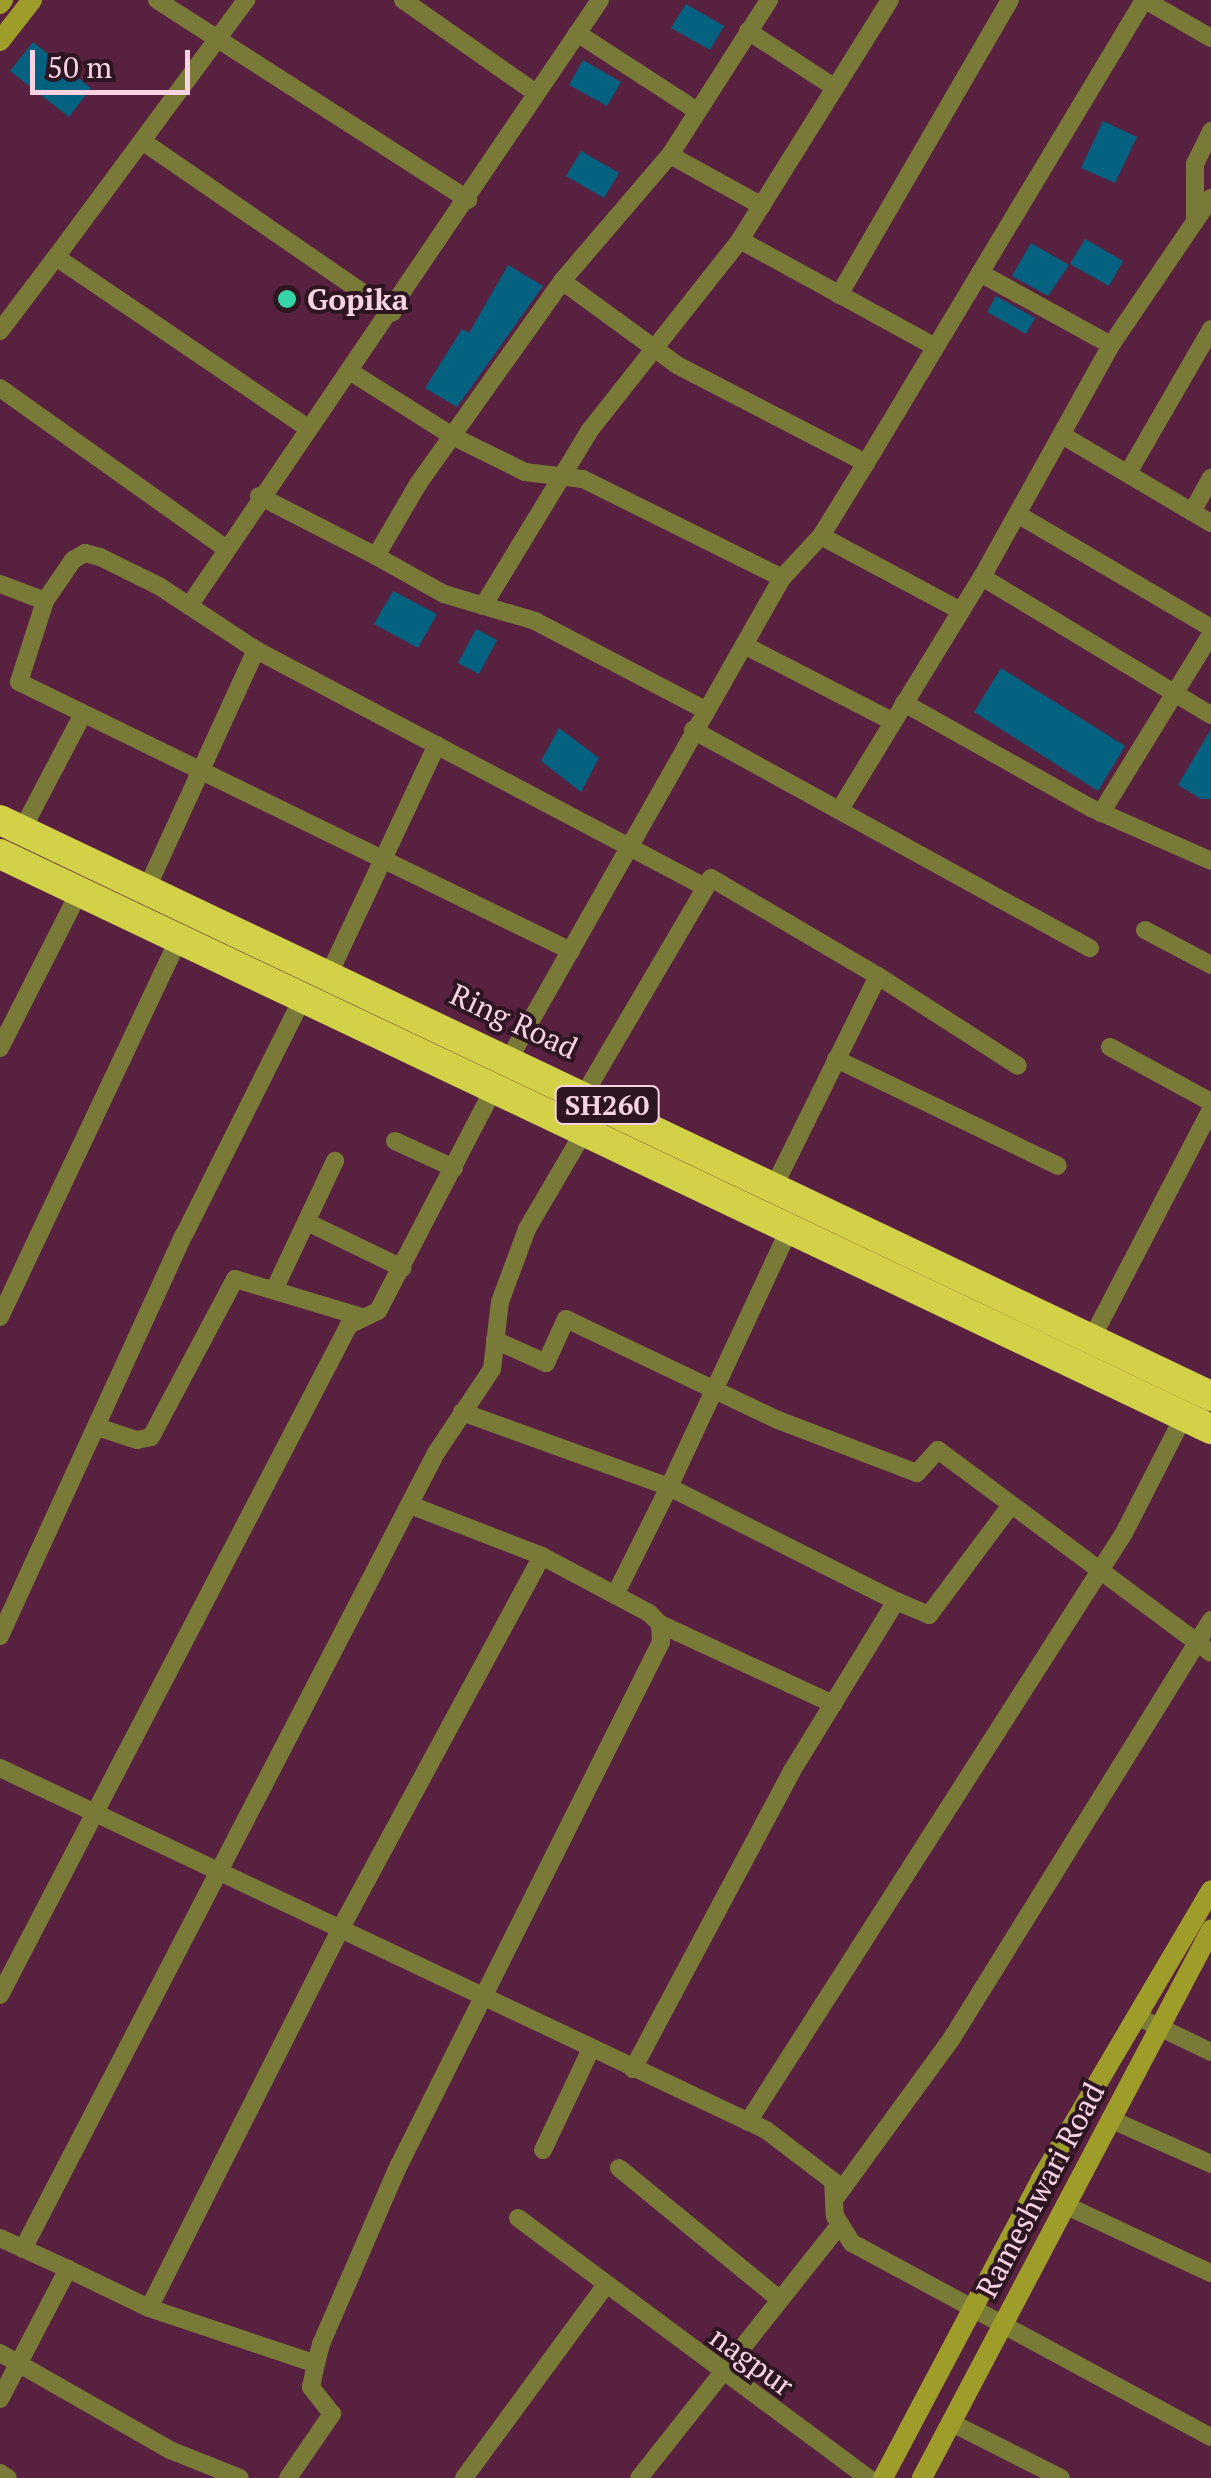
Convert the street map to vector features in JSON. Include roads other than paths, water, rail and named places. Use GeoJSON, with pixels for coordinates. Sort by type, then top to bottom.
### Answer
{"type":"FeatureCollection","features":[{"type":"Feature","properties":{"kind":"highway","name":"Ring Road"},"geometry":{"type":"LineString","coordinates":[[11,825],[330,972],[773,1188],[1211,1394]]}},
{"type":"Feature","properties":{"kind":"highway","name":"SH260"},"geometry":{"type":"LineString","coordinates":[[0,854],[788,1232],[1198,1422]]}},
{"type":"Feature","properties":{"kind":"main road"},"geometry":{"type":"LineString","coordinates":[[0,40],[32,0]]}},
{"type":"Feature","properties":{"kind":"main road"},"geometry":{"type":"LineString","coordinates":[[883,2478],[972,2308],[1211,1890]]}},
{"type":"Feature","properties":{"kind":"main road","name":"Rameshwari Road"},"geometry":{"type":"LineString","coordinates":[[922,2478],[1159,2028],[1203,1961],[1211,1930]]}},
{"type":"Feature","properties":{"kind":"street"},"geometry":{"type":"LineString","coordinates":[[157,0],[215,41],[468,200]]}},
{"type":"Feature","properties":{"kind":"street"},"geometry":{"type":"LineString","coordinates":[[0,331],[145,143],[246,0]]}},
{"type":"Feature","properties":{"kind":"street"},"geometry":{"type":"LineString","coordinates":[[403,0],[536,93]]}},
{"type":"Feature","properties":{"kind":"street"},"geometry":{"type":"LineString","coordinates":[[189,606],[259,496],[392,312],[600,0]]}},
{"type":"Feature","properties":{"kind":"street"},"geometry":{"type":"LineString","coordinates":[[376,556],[562,281],[670,154],[694,109],[769,0]]}},
{"type":"Feature","properties":{"kind":"street"},"geometry":{"type":"LineString","coordinates":[[483,606],[558,479],[652,347],[740,240],[890,0]]}},
{"type":"Feature","properties":{"kind":"street"},"geometry":{"type":"LineString","coordinates":[[839,295],[1010,0]]}},
{"type":"Feature","properties":{"kind":"street"},"geometry":{"type":"LineString","coordinates":[[509,1059],[782,578],[820,536],[866,464],[1145,0],[1211,38]]}},
{"type":"Feature","properties":{"kind":"street"},"geometry":{"type":"LineString","coordinates":[[748,31],[834,86]]}},
{"type":"Feature","properties":{"kind":"street"},"geometry":{"type":"LineString","coordinates":[[577,32],[694,109]]}},
{"type":"Feature","properties":{"kind":"street"},"geometry":{"type":"LineString","coordinates":[[1196,216],[1194,164],[1211,131]]}},
{"type":"Feature","properties":{"kind":"street"},"geometry":{"type":"LineString","coordinates":[[145,143],[392,312]]}},
{"type":"Feature","properties":{"kind":"street"},"geometry":{"type":"LineString","coordinates":[[670,154],[762,206]]}},
{"type":"Feature","properties":{"kind":"street"},"geometry":{"type":"LineString","coordinates":[[842,806],[982,577],[1112,345],[1211,198]]}},
{"type":"Feature","properties":{"kind":"street"},"geometry":{"type":"LineString","coordinates":[[740,240],[934,346]]}},
{"type":"Feature","properties":{"kind":"street"},"geometry":{"type":"LineString","coordinates":[[56,257],[306,427]]}},
{"type":"Feature","properties":{"kind":"street"},"geometry":{"type":"LineString","coordinates":[[980,273],[1112,345]]}},
{"type":"Feature","properties":{"kind":"street"},"geometry":{"type":"LineString","coordinates":[[562,281],[652,347],[866,464]]}},
{"type":"Feature","properties":{"kind":"street"},"geometry":{"type":"LineString","coordinates":[[1128,473],[1211,329]]}},
{"type":"Feature","properties":{"kind":"street"},"geometry":{"type":"LineString","coordinates":[[350,372],[454,437],[526,472],[558,479],[583,479],[782,578]]}},
{"type":"Feature","properties":{"kind":"street"},"geometry":{"type":"LineString","coordinates":[[0,388],[224,548]]}},
{"type":"Feature","properties":{"kind":"street"},"geometry":{"type":"LineString","coordinates":[[1062,435],[1211,523]]}},
{"type":"Feature","properties":{"kind":"street"},"geometry":{"type":"LineString","coordinates":[[1192,512],[1211,478]]}},
{"type":"Feature","properties":{"kind":"street"},"geometry":{"type":"LineString","coordinates":[[259,496],[376,556],[413,581],[534,621],[706,710]]}},
{"type":"Feature","properties":{"kind":"street"},"geometry":{"type":"LineString","coordinates":[[1017,514],[1211,631],[1171,690],[1101,813]]}},
{"type":"Feature","properties":{"kind":"street"},"geometry":{"type":"LineString","coordinates":[[820,536],[959,610]]}},
{"type":"Feature","properties":{"kind":"street"},"geometry":{"type":"LineString","coordinates":[[571,951],[200,772],[16,676],[45,601],[72,560],[85,553],[189,606],[256,650],[628,850],[705,887]]}},
{"type":"Feature","properties":{"kind":"street"},"geometry":{"type":"LineString","coordinates":[[982,577],[1211,715]]}},
{"type":"Feature","properties":{"kind":"street"},"geometry":{"type":"LineString","coordinates":[[0,584],[45,601]]}},
{"type":"Feature","properties":{"kind":"street"},"geometry":{"type":"LineString","coordinates":[[744,645],[892,721]]}},
{"type":"Feature","properties":{"kind":"street"},"geometry":{"type":"LineString","coordinates":[[147,888],[256,650]]}},
{"type":"Feature","properties":{"kind":"street"},"geometry":{"type":"LineString","coordinates":[[904,702],[1101,813],[1211,861]]}},
{"type":"Feature","properties":{"kind":"street"},"geometry":{"type":"LineString","coordinates":[[11,825],[83,714]]}},
{"type":"Feature","properties":{"kind":"street"},"geometry":{"type":"LineString","coordinates":[[693,730],[842,806],[1090,948]]}},
{"type":"Feature","properties":{"kind":"street"},"geometry":{"type":"LineString","coordinates":[[330,972],[437,745]]}},
{"type":"Feature","properties":{"kind":"street"},"geometry":{"type":"LineString","coordinates":[[585,1093],[711,878],[878,976],[1018,1066]]}},
{"type":"Feature","properties":{"kind":"street"},"geometry":{"type":"LineString","coordinates":[[0,1048],[79,892]]}},
{"type":"Feature","properties":{"kind":"street"},"geometry":{"type":"LineString","coordinates":[[1145,930],[1211,966]]}},
{"type":"Feature","properties":{"kind":"street"},"geometry":{"type":"LineString","coordinates":[[0,1317],[178,941]]}},
{"type":"Feature","properties":{"kind":"street"},"geometry":{"type":"LineString","coordinates":[[773,1188],[878,976]]}},
{"type":"Feature","properties":{"kind":"street"},"geometry":{"type":"LineString","coordinates":[[0,1636],[302,998]]}},
{"type":"Feature","properties":{"kind":"street"},"geometry":{"type":"LineString","coordinates":[[1092,1338],[1211,1105],[1110,1047]]}},
{"type":"Feature","properties":{"kind":"street"},"geometry":{"type":"LineString","coordinates":[[836,1058],[1058,1166]]}},
{"type":"Feature","properties":{"kind":"street"},"geometry":{"type":"LineString","coordinates":[[0,1995],[349,1325],[378,1311],[494,1090]]}},
{"type":"Feature","properties":{"kind":"street"},"geometry":{"type":"LineString","coordinates":[[23,2249],[214,1874],[410,1505],[462,1412],[492,1369],[500,1302],[527,1228],[583,1133]]}},
{"type":"Feature","properties":{"kind":"street"},"geometry":{"type":"LineString","coordinates":[[395,1141],[454,1168]]}},
{"type":"Feature","properties":{"kind":"street"},"geometry":{"type":"LineString","coordinates":[[274,1290],[335,1161]]}},
{"type":"Feature","properties":{"kind":"street"},"geometry":{"type":"LineString","coordinates":[[306,1222],[402,1268]]}},
{"type":"Feature","properties":{"kind":"street"},"geometry":{"type":"LineString","coordinates":[[615,1594],[788,1232]]}},
{"type":"Feature","properties":{"kind":"street"},"geometry":{"type":"LineString","coordinates":[[97,1427],[137,1440],[151,1437],[235,1279],[362,1317]]}},
{"type":"Feature","properties":{"kind":"street"},"geometry":{"type":"LineString","coordinates":[[495,1340],[546,1363],[566,1319],[795,1427],[916,1473],[938,1450],[1204,1648]]}},
{"type":"Feature","properties":{"kind":"street"},"geometry":{"type":"LineString","coordinates":[[462,1412],[669,1486],[929,1614],[1010,1504]]}},
{"type":"Feature","properties":{"kind":"street"},"geometry":{"type":"LineString","coordinates":[[748,2122],[1198,1422]]}},
{"type":"Feature","properties":{"kind":"street"},"geometry":{"type":"LineString","coordinates":[[410,1505],[542,1556],[615,1594],[660,1624],[832,1704]]}},
{"type":"Feature","properties":{"kind":"street"},"geometry":{"type":"LineString","coordinates":[[149,2308],[339,1932],[542,1556]]}},
{"type":"Feature","properties":{"kind":"street"},"geometry":{"type":"LineString","coordinates":[[633,2069],[832,1704],[896,1601]]}},
{"type":"Feature","properties":{"kind":"street"},"geometry":{"type":"LineString","coordinates":[[834,2200],[952,2038],[1204,1648],[1211,1620]]}},
{"type":"Feature","properties":{"kind":"street"},"geometry":{"type":"LineString","coordinates":[[288,2478],[332,2414],[311,2387],[316,2364],[399,2165],[661,1642],[660,1624]]}},
{"type":"Feature","properties":{"kind":"street"},"geometry":{"type":"LineString","coordinates":[[0,1768],[214,1874],[748,2122],[833,2181],[840,2224],[852,2243],[1211,2437]]}},
{"type":"Feature","properties":{"kind":"street"},"geometry":{"type":"LineString","coordinates":[[1136,2016],[1211,2052]]}},
{"type":"Feature","properties":{"kind":"street"},"geometry":{"type":"LineString","coordinates":[[543,2150],[590,2050]]}},
{"type":"Feature","properties":{"kind":"street"},"geometry":{"type":"LineString","coordinates":[[1110,2119],[1211,2164]]}},
{"type":"Feature","properties":{"kind":"street"},"geometry":{"type":"LineString","coordinates":[[619,2168],[779,2299]]}},
{"type":"Feature","properties":{"kind":"street"},"geometry":{"type":"LineString","coordinates":[[1065,2205],[1211,2273]]}},
{"type":"Feature","properties":{"kind":"street","name":"nagpur"},"geometry":{"type":"LineString","coordinates":[[518,2218],[720,2372],[868,2478]]}},
{"type":"Feature","properties":{"kind":"street"},"geometry":{"type":"LineString","coordinates":[[639,2478],[840,2224]]}},
{"type":"Feature","properties":{"kind":"street"},"geometry":{"type":"LineString","coordinates":[[0,2238],[149,2308],[316,2364]]}},
{"type":"Feature","properties":{"kind":"street"},"geometry":{"type":"LineString","coordinates":[[0,2399],[68,2270]]}},
{"type":"Feature","properties":{"kind":"street"},"geometry":{"type":"LineString","coordinates":[[464,2478],[606,2285]]}},
{"type":"Feature","properties":{"kind":"street"},"geometry":{"type":"LineString","coordinates":[[0,2354],[170,2450],[240,2478]]}},
{"type":"Feature","properties":{"kind":"street"},"geometry":{"type":"LineString","coordinates":[[952,2423],[1061,2478]]}},
{"type":"Feature","properties":{"kind":"street"},"geometry":{"type":"LineString","coordinates":[[0,2473],[8,2478]]}},
{"type":"Feature","properties":{"kind":"place","name":"Gopika"},"geometry":{"type":"Point","coordinates":[287,299]}}]}
